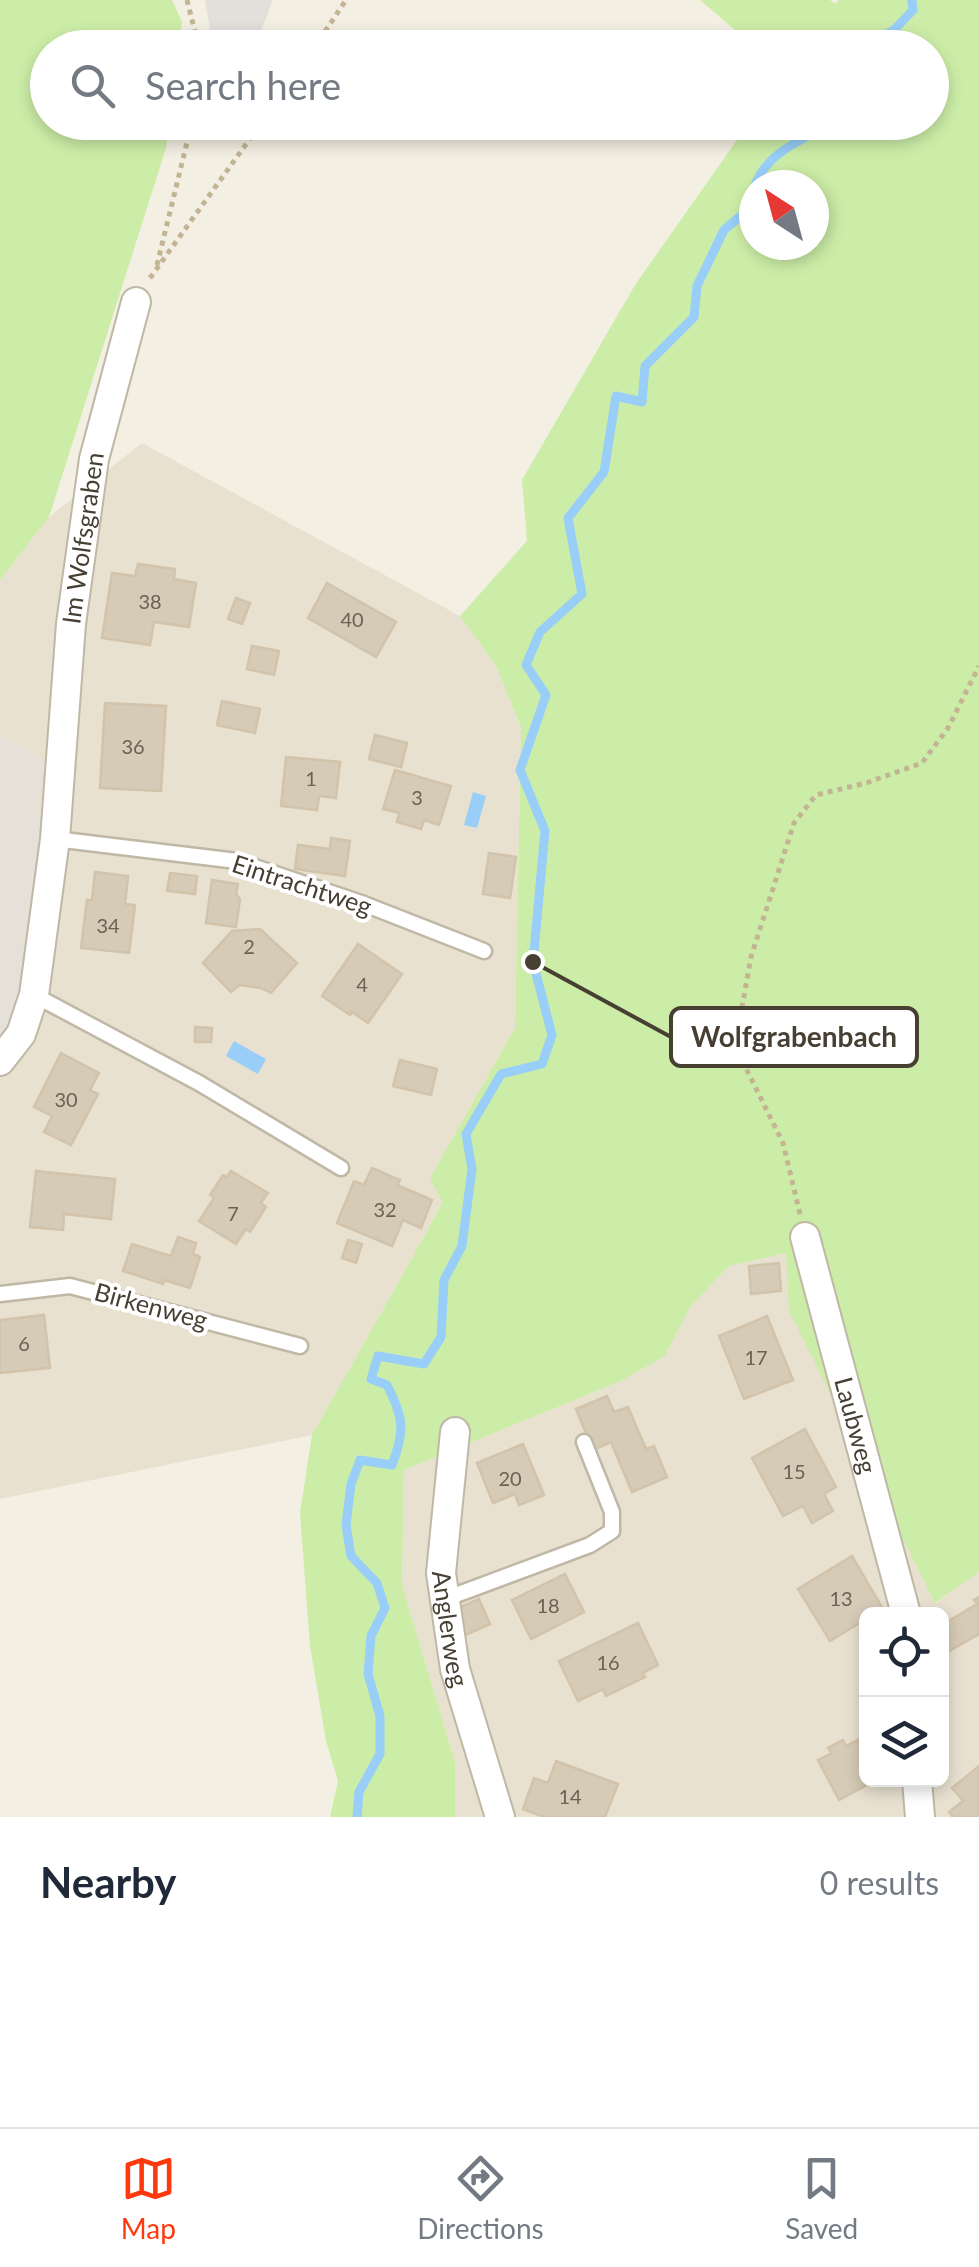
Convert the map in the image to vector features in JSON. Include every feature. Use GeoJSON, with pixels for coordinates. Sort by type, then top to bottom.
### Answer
{"type":"FeatureCollection","features":[{"type":"Feature","properties":{"kind":"street","name":"Im Wolfsgraben"},"geometry":{"type":"LineString","coordinates":[[0,1061],[21,1034],[34,995],[55,838],[71,624],[94,460],[136,302]]}},
{"type":"Feature","properties":{"kind":"street","name":"Laubweg"},"geometry":{"type":"LineString","coordinates":[[805,1237],[904,1607]]}},
{"type":"Feature","properties":{"kind":"street","name":"Anglerweg"},"geometry":{"type":"LineString","coordinates":[[455,1432],[441,1574],[455,1669],[500,1817]]}},
{"type":"Feature","properties":{"kind":"street"},"geometry":{"type":"LineString","coordinates":[[918,1787],[920,1817]]}},
{"type":"Feature","properties":{"kind":"lane","name":"Eintrachtweg"},"geometry":{"type":"LineString","coordinates":[[55,838],[238,861],[484,951]]}},
{"type":"Feature","properties":{"kind":"lane"},"geometry":{"type":"LineString","coordinates":[[34,995],[199,1083],[341,1168]]}},
{"type":"Feature","properties":{"kind":"lane","name":"Birkenweg"},"geometry":{"type":"LineString","coordinates":[[0,1294],[70,1286],[300,1346]]}},
{"type":"Feature","properties":{"kind":"lane"},"geometry":{"type":"LineString","coordinates":[[445,1599],[590,1546],[612,1531],[612,1512],[584,1442]]}},
{"type":"Feature","properties":{"kind":"path"},"geometry":{"type":"LineString","coordinates":[[187,0],[194,30]]}},
{"type":"Feature","properties":{"kind":"path"},"geometry":{"type":"LineString","coordinates":[[326,30],[346,0]]}},
{"type":"Feature","properties":{"kind":"path"},"geometry":{"type":"LineString","coordinates":[[156,268],[188,140]]}},
{"type":"Feature","properties":{"kind":"path"},"geometry":{"type":"LineString","coordinates":[[136,302],[156,268],[249,140]]}},
{"type":"Feature","properties":{"kind":"path"},"geometry":{"type":"LineString","coordinates":[[805,1237],[782,1143],[735,1046],[751,957],[794,823],[816,795],[922,763],[948,728],[979,666]]}},
{"type":"Feature","properties":{"kind":"shaded area"},"geometry":{"type":"Polygon","coordinates":[[[205,0],[273,0],[260,30],[210,30],[205,0]]]}},
{"type":"Feature","properties":{"kind":"shaded area"},"geometry":{"type":"Polygon","coordinates":[[[142,443],[460,616],[496,666],[521,729],[515,1028],[430,1178],[442,1201],[312,1435],[0,1499],[0,580],[49,517],[142,443]]]}},
{"type":"Feature","properties":{"kind":"shaded area"},"geometry":{"type":"Polygon","coordinates":[[[0,735],[45,761],[43,839],[16,1010],[0,1040],[0,735]]]}},
{"type":"Feature","properties":{"kind":"shaded area"},"geometry":{"type":"Polygon","coordinates":[[[786,1253],[790,1311],[936,1603],[979,1572],[979,1817],[455,1817],[455,1762],[402,1585],[404,1470],[621,1381],[665,1356],[690,1307],[729,1266],[786,1253]]]}},
{"type":"Feature","properties":{"kind":"green space"},"geometry":{"type":"Polygon","coordinates":[[[0,0],[172,0],[182,22],[181,30],[30,30],[30,140],[167,140],[49,517],[0,580],[0,0]]]}},
{"type":"Feature","properties":{"kind":"green space"},"geometry":{"type":"Polygon","coordinates":[[[700,0],[830,0],[836,4],[838,0],[979,0],[979,1572],[935,1603],[789,1311],[786,1253],[729,1266],[690,1307],[665,1356],[621,1381],[404,1470],[402,1585],[455,1762],[455,1817],[330,1817],[338,1781],[326,1741],[310,1646],[300,1513],[312,1435],[442,1202],[430,1178],[515,1028],[521,728],[496,666],[460,616],[527,541],[522,480],[635,285],[737,140],[949,140],[949,30],[735,30],[700,0]]]}},
{"type":"Feature","properties":{"kind":"water"},"geometry":{"type":"Polygon","coordinates":[[[473,792],[486,796],[477,828],[464,825],[473,792]]]}},
{"type":"Feature","properties":{"kind":"water"},"geometry":{"type":"Polygon","coordinates":[[[234,1041],[266,1059],[258,1074],[226,1056],[234,1041]]]}},
{"type":"Feature","properties":{"kind":"building"},"geometry":{"type":"Polygon","coordinates":[[[138,564],[175,569],[174,579],[196,583],[189,627],[154,622],[150,645],[102,638],[112,573],[135,576],[138,564]]]}},
{"type":"Feature","properties":{"kind":"building"},"geometry":{"type":"Polygon","coordinates":[[[327,583],[396,622],[376,657],[308,618],[327,583]]]}},
{"type":"Feature","properties":{"kind":"building"},"geometry":{"type":"Polygon","coordinates":[[[236,598],[250,603],[242,624],[228,619],[236,598]]]}},
{"type":"Feature","properties":{"kind":"building"},"geometry":{"type":"Polygon","coordinates":[[[252,646],[279,651],[274,675],[247,669],[252,646]]]}},
{"type":"Feature","properties":{"kind":"building"},"geometry":{"type":"Polygon","coordinates":[[[222,701],[260,709],[255,733],[217,725],[222,701]]]}},
{"type":"Feature","properties":{"kind":"building"},"geometry":{"type":"Polygon","coordinates":[[[105,703],[166,706],[161,791],[100,788],[105,703]]]}},
{"type":"Feature","properties":{"kind":"building"},"geometry":{"type":"Polygon","coordinates":[[[375,735],[407,743],[401,767],[369,759],[375,735]]]}},
{"type":"Feature","properties":{"kind":"building"},"geometry":{"type":"Polygon","coordinates":[[[286,757],[340,762],[336,798],[319,796],[317,810],[281,806],[286,757]]]}},
{"type":"Feature","properties":{"kind":"building"},"geometry":{"type":"Polygon","coordinates":[[[395,770],[451,786],[439,825],[424,820],[421,829],[397,822],[399,813],[383,809],[395,770]]]}},
{"type":"Feature","properties":{"kind":"building"},"geometry":{"type":"Polygon","coordinates":[[[331,838],[350,841],[345,876],[295,869],[298,845],[330,849],[331,838]]]}},
{"type":"Feature","properties":{"kind":"building"},"geometry":{"type":"Polygon","coordinates":[[[489,853],[516,857],[510,898],[483,894],[489,853]]]}},
{"type":"Feature","properties":{"kind":"building"},"geometry":{"type":"Polygon","coordinates":[[[95,872],[128,876],[125,904],[135,905],[129,953],[81,948],[95,872]]]}},
{"type":"Feature","properties":{"kind":"building"},"geometry":{"type":"Polygon","coordinates":[[[170,873],[197,876],[195,894],[167,891],[170,873]]]}},
{"type":"Feature","properties":{"kind":"building"},"geometry":{"type":"Polygon","coordinates":[[[212,880],[238,884],[236,927],[206,923],[212,880]]]}},
{"type":"Feature","properties":{"kind":"building"},"geometry":{"type":"Polygon","coordinates":[[[260,929],[297,963],[271,993],[240,985],[231,992],[203,963],[232,931],[260,929]]]}},
{"type":"Feature","properties":{"kind":"building"},"geometry":{"type":"Polygon","coordinates":[[[358,944],[402,974],[368,1023],[322,996],[358,944]]]}},
{"type":"Feature","properties":{"kind":"building"},"geometry":{"type":"Polygon","coordinates":[[[195,1027],[212,1028],[211,1042],[195,1042],[195,1027]]]}},
{"type":"Feature","properties":{"kind":"building"},"geometry":{"type":"Polygon","coordinates":[[[61,1053],[99,1073],[90,1090],[98,1094],[71,1145],[44,1132],[52,1116],[34,1107],[61,1053]]]}},
{"type":"Feature","properties":{"kind":"building"},"geometry":{"type":"Polygon","coordinates":[[[400,1060],[437,1069],[431,1095],[393,1086],[400,1060]]]}},
{"type":"Feature","properties":{"kind":"building"},"geometry":{"type":"Polygon","coordinates":[[[372,1168],[400,1180],[397,1185],[432,1200],[421,1228],[403,1220],[392,1246],[337,1223],[354,1181],[364,1185],[372,1168]]]}},
{"type":"Feature","properties":{"kind":"building"},"geometry":{"type":"Polygon","coordinates":[[[36,1171],[115,1179],[111,1219],[64,1214],[63,1230],[30,1227],[36,1171]]]}},
{"type":"Feature","properties":{"kind":"building"},"geometry":{"type":"Polygon","coordinates":[[[231,1171],[268,1193],[261,1203],[266,1207],[250,1232],[246,1229],[236,1244],[199,1221],[214,1198],[210,1195],[223,1175],[227,1177],[231,1171]]]}},
{"type":"Feature","properties":{"kind":"building"},"geometry":{"type":"Polygon","coordinates":[[[178,1237],[196,1243],[193,1254],[200,1257],[190,1288],[123,1271],[132,1244],[171,1256],[178,1237]]]}},
{"type":"Feature","properties":{"kind":"building"},"geometry":{"type":"Polygon","coordinates":[[[348,1240],[362,1244],[356,1263],[342,1258],[348,1240]]]}},
{"type":"Feature","properties":{"kind":"building"},"geometry":{"type":"Polygon","coordinates":[[[779,1263],[781,1291],[751,1294],[749,1266],[779,1263]]]}},
{"type":"Feature","properties":{"kind":"building"},"geometry":{"type":"Polygon","coordinates":[[[44,1315],[50,1368],[0,1373],[0,1320],[44,1315]]]}},
{"type":"Feature","properties":{"kind":"building"},"geometry":{"type":"Polygon","coordinates":[[[767,1316],[793,1380],[744,1399],[719,1336],[767,1316]]]}},
{"type":"Feature","properties":{"kind":"building"},"geometry":{"type":"Polygon","coordinates":[[[607,1396],[614,1412],[628,1407],[646,1449],[654,1446],[667,1477],[632,1492],[611,1442],[593,1450],[576,1409],[607,1396]]]}},
{"type":"Feature","properties":{"kind":"building"},"geometry":{"type":"Polygon","coordinates":[[[805,1429],[836,1487],[824,1494],[833,1511],[812,1523],[803,1506],[783,1516],[752,1458],[805,1429]]]}},
{"type":"Feature","properties":{"kind":"building"},"geometry":{"type":"Polygon","coordinates":[[[523,1444],[544,1495],[519,1505],[515,1494],[493,1503],[477,1463],[523,1444]]]}},
{"type":"Feature","properties":{"kind":"building"},"geometry":{"type":"Polygon","coordinates":[[[852,1556],[882,1607],[859,1607],[859,1623],[830,1641],[798,1589],[852,1556]]]}},
{"type":"Feature","properties":{"kind":"building"},"geometry":{"type":"Polygon","coordinates":[[[565,1574],[584,1612],[531,1639],[512,1600],[565,1574]]]}},
{"type":"Feature","properties":{"kind":"building"},"geometry":{"type":"Polygon","coordinates":[[[979,1597],[979,1634],[949,1651],[949,1621],[977,1604],[974,1600],[979,1597]]]}},
{"type":"Feature","properties":{"kind":"building"},"geometry":{"type":"Polygon","coordinates":[[[479,1599],[490,1624],[463,1636],[452,1611],[479,1599]]]}},
{"type":"Feature","properties":{"kind":"building"},"geometry":{"type":"Polygon","coordinates":[[[638,1623],[658,1665],[643,1673],[645,1677],[606,1696],[603,1689],[578,1701],[559,1661],[638,1623]]]}},
{"type":"Feature","properties":{"kind":"building"},"geometry":{"type":"Polygon","coordinates":[[[843,1740],[846,1746],[859,1742],[859,1787],[863,1787],[839,1800],[818,1760],[832,1753],[828,1748],[843,1740]]]}},
{"type":"Feature","properties":{"kind":"building"},"geometry":{"type":"Polygon","coordinates":[[[556,1761],[618,1784],[605,1817],[544,1817],[523,1809],[534,1778],[548,1783],[556,1761]]]}},
{"type":"Feature","properties":{"kind":"building"},"geometry":{"type":"Polygon","coordinates":[[[979,1766],[979,1817],[953,1817],[949,1812],[963,1801],[952,1788],[979,1766]]]}},
{"type":"Feature","properties":{"kind":"waterway"},"geometry":{"type":"LineString","coordinates":[[894,30],[913,10],[912,0]]}},
{"type":"Feature","properties":{"kind":"waterway"},"geometry":{"type":"LineString","coordinates":[[357,1817],[359,1792],[380,1754],[380,1716],[368,1674],[371,1636],[385,1608],[377,1583],[351,1556],[346,1525],[351,1484],[360,1460],[392,1465],[401,1433],[397,1407],[387,1385],[371,1379],[378,1356],[424,1364],[441,1337],[444,1280],[462,1246],[472,1169],[466,1134],[501,1074],[542,1064],[552,1035],[533,962],[545,831],[520,770],[546,695],[526,665],[540,632],[582,594],[568,518],[604,472],[616,396],[642,402],[645,366],[694,317],[697,286],[724,230],[750,208],[753,190],[768,164],[801,140]]}},
{"type":"Feature","properties":{"kind":"place","name":"Wolfgrabenbach"},"geometry":{"type":"Point","coordinates":[533,962]}}]}
